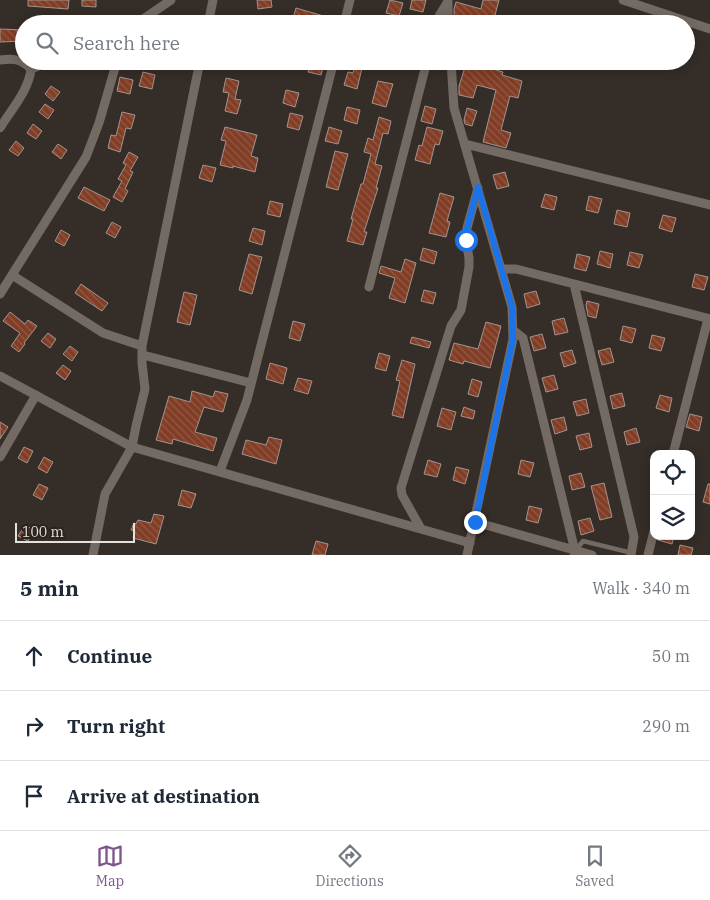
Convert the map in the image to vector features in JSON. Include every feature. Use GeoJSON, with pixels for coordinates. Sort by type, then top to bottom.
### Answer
{"type":"FeatureCollection","features":[{"type":"Feature","properties":{"kind":"street"},"geometry":{"type":"LineString","coordinates":[[149,15],[171,0]]}},
{"type":"Feature","properties":{"kind":"street"},"geometry":{"type":"LineString","coordinates":[[210,15],[213,0]]}},
{"type":"Feature","properties":{"kind":"street"},"geometry":{"type":"LineString","coordinates":[[346,15],[350,0]]}},
{"type":"Feature","properties":{"kind":"street"},"geometry":{"type":"LineString","coordinates":[[623,0],[666,15]]}},
{"type":"Feature","properties":{"kind":"street"},"geometry":{"type":"LineString","coordinates":[[440,15],[448,2]]}},
{"type":"Feature","properties":{"kind":"street"},"geometry":{"type":"LineString","coordinates":[[448,2],[448,15]]}},
{"type":"Feature","properties":{"kind":"street"},"geometry":{"type":"LineString","coordinates":[[695,25],[710,30]]}},
{"type":"Feature","properties":{"kind":"street"},"geometry":{"type":"LineString","coordinates":[[0,60],[15,59]]}},
{"type":"Feature","properties":{"kind":"street"},"geometry":{"type":"LineString","coordinates":[[0,128],[26,86],[31,70]]}},
{"type":"Feature","properties":{"kind":"street"},"geometry":{"type":"LineString","coordinates":[[0,294],[86,157],[114,70]]}},
{"type":"Feature","properties":{"kind":"street"},"geometry":{"type":"LineString","coordinates":[[93,555],[105,494],[132,447],[145,390],[142,351],[198,70]]}},
{"type":"Feature","properties":{"kind":"street"},"geometry":{"type":"LineString","coordinates":[[220,471],[247,400],[332,70]]}},
{"type":"Feature","properties":{"kind":"street"},"geometry":{"type":"LineString","coordinates":[[369,287],[425,70]]}},
{"type":"Feature","properties":{"kind":"street"},"geometry":{"type":"LineString","coordinates":[[452,70],[454,108],[512,307],[513,330],[513,339],[467,555]]}},
{"type":"Feature","properties":{"kind":"street"},"geometry":{"type":"LineString","coordinates":[[465,144],[710,205]]}},
{"type":"Feature","properties":{"kind":"street"},"geometry":{"type":"LineString","coordinates":[[420,527],[402,495],[402,488],[450,326],[461,310],[470,258],[466,240],[467,228],[478,187]]}},
{"type":"Feature","properties":{"kind":"street"},"geometry":{"type":"LineString","coordinates":[[501,269],[516,269],[709,319],[675,450]]}},
{"type":"Feature","properties":{"kind":"street"},"geometry":{"type":"LineString","coordinates":[[12,275],[103,332],[142,351],[251,384]]}},
{"type":"Feature","properties":{"kind":"street"},"geometry":{"type":"LineString","coordinates":[[574,284],[634,537],[632,554]]}},
{"type":"Feature","properties":{"kind":"street"},"geometry":{"type":"LineString","coordinates":[[513,330],[523,338],[575,553]]}},
{"type":"Feature","properties":{"kind":"street"},"geometry":{"type":"LineString","coordinates":[[0,376],[132,447],[420,527],[470,543]]}},
{"type":"Feature","properties":{"kind":"street"},"geometry":{"type":"LineString","coordinates":[[0,457],[36,394]]}},
{"type":"Feature","properties":{"kind":"street"},"geometry":{"type":"LineString","coordinates":[[475,522],[575,553],[592,555]]}},
{"type":"Feature","properties":{"kind":"street"},"geometry":{"type":"LineString","coordinates":[[648,555],[652,540]]}},
{"type":"Feature","properties":{"kind":"lane"},"geometry":{"type":"LineString","coordinates":[[575,553],[583,540],[632,554]]}},
{"type":"Feature","properties":{"kind":"building"},"geometry":{"type":"Polygon","coordinates":[[[28,0],[69,0],[68,9],[28,6],[28,0]]]}},
{"type":"Feature","properties":{"kind":"building"},"geometry":{"type":"Polygon","coordinates":[[[82,0],[96,0],[96,7],[82,6],[82,0]]]}},
{"type":"Feature","properties":{"kind":"building"},"geometry":{"type":"Polygon","coordinates":[[[257,0],[271,0],[272,7],[258,9],[257,0]]]}},
{"type":"Feature","properties":{"kind":"building"},"geometry":{"type":"Polygon","coordinates":[[[390,0],[403,3],[399,15],[386,13],[390,0]]]}},
{"type":"Feature","properties":{"kind":"building"},"geometry":{"type":"Polygon","coordinates":[[[412,0],[426,0],[423,12],[410,9],[412,0]]]}},
{"type":"Feature","properties":{"kind":"building"},"geometry":{"type":"Polygon","coordinates":[[[483,0],[499,0],[495,15],[454,15],[456,2],[481,9],[483,0]]]}},
{"type":"Feature","properties":{"kind":"building"},"geometry":{"type":"Polygon","coordinates":[[[296,8],[320,15],[294,15],[296,8]]]}},
{"type":"Feature","properties":{"kind":"building"},"geometry":{"type":"Polygon","coordinates":[[[0,29],[15,30],[15,41],[0,42],[0,29]]]}},
{"type":"Feature","properties":{"kind":"building"},"geometry":{"type":"Polygon","coordinates":[[[309,70],[322,70],[321,75],[308,72],[309,70]]]}},
{"type":"Feature","properties":{"kind":"building"},"geometry":{"type":"Polygon","coordinates":[[[354,70],[362,70],[357,89],[344,85],[348,72],[353,73],[354,70]]]}},
{"type":"Feature","properties":{"kind":"building"},"geometry":{"type":"Polygon","coordinates":[[[464,70],[496,70],[503,72],[502,75],[522,81],[518,98],[510,96],[501,130],[511,133],[506,148],[483,142],[496,90],[477,85],[473,98],[459,95],[459,86],[464,70]]]}},
{"type":"Feature","properties":{"kind":"building"},"geometry":{"type":"Polygon","coordinates":[[[143,72],[155,75],[152,89],[139,86],[143,72]]]}},
{"type":"Feature","properties":{"kind":"building"},"geometry":{"type":"Polygon","coordinates":[[[120,77],[133,80],[130,94],[117,91],[120,77]]]}},
{"type":"Feature","properties":{"kind":"building"},"geometry":{"type":"Polygon","coordinates":[[[226,78],[239,81],[235,99],[241,100],[237,114],[225,111],[229,93],[223,92],[226,78]]]}},
{"type":"Feature","properties":{"kind":"building"},"geometry":{"type":"Polygon","coordinates":[[[378,81],[393,84],[386,107],[372,103],[378,81]]]}},
{"type":"Feature","properties":{"kind":"building"},"geometry":{"type":"Polygon","coordinates":[[[51,86],[60,92],[53,101],[45,94],[51,86]]]}},
{"type":"Feature","properties":{"kind":"building"},"geometry":{"type":"Polygon","coordinates":[[[286,90],[299,93],[295,107],[283,103],[286,90]]]}},
{"type":"Feature","properties":{"kind":"building"},"geometry":{"type":"Polygon","coordinates":[[[45,104],[54,110],[48,119],[39,112],[45,104]]]}},
{"type":"Feature","properties":{"kind":"building"},"geometry":{"type":"Polygon","coordinates":[[[425,106],[436,109],[432,124],[421,121],[425,106]]]}},
{"type":"Feature","properties":{"kind":"building"},"geometry":{"type":"Polygon","coordinates":[[[347,107],[360,110],[357,124],[344,120],[347,107]]]}},
{"type":"Feature","properties":{"kind":"building"},"geometry":{"type":"Polygon","coordinates":[[[467,108],[477,111],[472,126],[465,124],[467,108]]]}},
{"type":"Feature","properties":{"kind":"building"},"geometry":{"type":"Polygon","coordinates":[[[122,112],[135,115],[131,129],[126,128],[120,152],[108,148],[111,135],[116,136],[122,112]]]}},
{"type":"Feature","properties":{"kind":"building"},"geometry":{"type":"Polygon","coordinates":[[[290,113],[303,116],[299,130],[287,127],[290,113]]]}},
{"type":"Feature","properties":{"kind":"building"},"geometry":{"type":"Polygon","coordinates":[[[379,117],[391,121],[388,134],[383,133],[375,164],[382,166],[376,188],[378,188],[364,232],[367,232],[363,245],[347,241],[353,219],[351,219],[371,154],[364,152],[368,138],[373,140],[379,117]]]}},
{"type":"Feature","properties":{"kind":"building"},"geometry":{"type":"Polygon","coordinates":[[[33,124],[42,131],[36,139],[27,133],[33,124]]]}},
{"type":"Feature","properties":{"kind":"building"},"geometry":{"type":"Polygon","coordinates":[[[225,127],[257,135],[251,156],[258,158],[255,172],[233,166],[233,168],[220,165],[226,141],[221,140],[225,127]]]}},
{"type":"Feature","properties":{"kind":"building"},"geometry":{"type":"Polygon","coordinates":[[[329,127],[342,131],[338,144],[325,141],[329,127]]]}},
{"type":"Feature","properties":{"kind":"building"},"geometry":{"type":"Polygon","coordinates":[[[427,127],[443,131],[439,145],[435,144],[430,164],[415,160],[419,145],[422,146],[427,127]]]}},
{"type":"Feature","properties":{"kind":"building"},"geometry":{"type":"Polygon","coordinates":[[[16,141],[24,148],[18,156],[9,150],[16,141]]]}},
{"type":"Feature","properties":{"kind":"building"},"geometry":{"type":"Polygon","coordinates":[[[58,144],[67,150],[61,159],[52,152],[58,144]]]}},
{"type":"Feature","properties":{"kind":"building"},"geometry":{"type":"Polygon","coordinates":[[[335,151],[348,154],[338,190],[326,187],[335,151]]]}},
{"type":"Feature","properties":{"kind":"building"},"geometry":{"type":"Polygon","coordinates":[[[129,152],[138,157],[130,171],[133,172],[125,189],[128,191],[122,202],[113,197],[122,181],[118,179],[126,165],[123,163],[129,152]]]}},
{"type":"Feature","properties":{"kind":"building"},"geometry":{"type":"Polygon","coordinates":[[[203,165],[216,168],[212,182],[199,178],[203,165]]]}},
{"type":"Feature","properties":{"kind":"building"},"geometry":{"type":"Polygon","coordinates":[[[505,172],[509,186],[497,189],[493,175],[505,172]]]}},
{"type":"Feature","properties":{"kind":"building"},"geometry":{"type":"Polygon","coordinates":[[[84,187],[110,200],[104,211],[78,198],[84,187]]]}},
{"type":"Feature","properties":{"kind":"building"},"geometry":{"type":"Polygon","coordinates":[[[440,193],[454,197],[447,221],[450,222],[446,237],[429,233],[440,193]]]}},
{"type":"Feature","properties":{"kind":"building"},"geometry":{"type":"Polygon","coordinates":[[[545,194],[557,197],[554,210],[541,207],[545,194]]]}},
{"type":"Feature","properties":{"kind":"building"},"geometry":{"type":"Polygon","coordinates":[[[589,196],[602,199],[598,213],[586,210],[589,196]]]}},
{"type":"Feature","properties":{"kind":"building"},"geometry":{"type":"Polygon","coordinates":[[[270,201],[283,204],[280,217],[267,214],[270,201]]]}},
{"type":"Feature","properties":{"kind":"building"},"geometry":{"type":"Polygon","coordinates":[[[617,210],[630,213],[627,227],[614,224],[617,210]]]}},
{"type":"Feature","properties":{"kind":"building"},"geometry":{"type":"Polygon","coordinates":[[[663,215],[676,218],[672,232],[659,228],[663,215]]]}},
{"type":"Feature","properties":{"kind":"building"},"geometry":{"type":"Polygon","coordinates":[[[112,222],[121,227],[115,238],[106,233],[112,222]]]}},
{"type":"Feature","properties":{"kind":"building"},"geometry":{"type":"Polygon","coordinates":[[[253,228],[265,231],[262,245],[249,241],[253,228]]]}},
{"type":"Feature","properties":{"kind":"building"},"geometry":{"type":"Polygon","coordinates":[[[61,230],[70,235],[64,246],[55,241],[61,230]]]}},
{"type":"Feature","properties":{"kind":"building"},"geometry":{"type":"Polygon","coordinates":[[[423,248],[437,252],[434,264],[420,260],[423,248]]]}},
{"type":"Feature","properties":{"kind":"building"},"geometry":{"type":"Polygon","coordinates":[[[600,251],[613,254],[610,268],[597,264],[600,251]]]}},
{"type":"Feature","properties":{"kind":"building"},"geometry":{"type":"Polygon","coordinates":[[[630,252],[643,255],[639,268],[627,265],[630,252]]]}},
{"type":"Feature","properties":{"kind":"building"},"geometry":{"type":"Polygon","coordinates":[[[249,254],[262,257],[252,294],[239,290],[249,254]]]}},
{"type":"Feature","properties":{"kind":"building"},"geometry":{"type":"Polygon","coordinates":[[[577,254],[590,257],[586,271],[574,268],[577,254]]]}},
{"type":"Feature","properties":{"kind":"building"},"geometry":{"type":"Polygon","coordinates":[[[405,259],[416,263],[405,303],[389,298],[395,278],[379,273],[381,266],[401,272],[405,259]]]}},
{"type":"Feature","properties":{"kind":"building"},"geometry":{"type":"Polygon","coordinates":[[[695,274],[708,277],[704,290],[692,287],[695,274]]]}},
{"type":"Feature","properties":{"kind":"building"},"geometry":{"type":"Polygon","coordinates":[[[81,284],[108,303],[102,311],[75,293],[81,284]]]}},
{"type":"Feature","properties":{"kind":"building"},"geometry":{"type":"Polygon","coordinates":[[[424,290],[436,293],[433,304],[421,301],[424,290]]]}},
{"type":"Feature","properties":{"kind":"building"},"geometry":{"type":"Polygon","coordinates":[[[536,291],[540,304],[527,308],[524,294],[536,291]]]}},
{"type":"Feature","properties":{"kind":"building"},"geometry":{"type":"Polygon","coordinates":[[[184,292],[197,295],[190,325],[177,322],[184,292]]]}},
{"type":"Feature","properties":{"kind":"building"},"geometry":{"type":"Polygon","coordinates":[[[587,301],[599,304],[596,318],[588,316],[587,301]]]}},
{"type":"Feature","properties":{"kind":"building"},"geometry":{"type":"Polygon","coordinates":[[[10,312],[25,324],[28,320],[37,326],[19,352],[11,346],[20,333],[3,321],[10,312]]]}},
{"type":"Feature","properties":{"kind":"building"},"geometry":{"type":"Polygon","coordinates":[[[564,318],[568,332],[555,335],[552,321],[564,318]]]}},
{"type":"Feature","properties":{"kind":"building"},"geometry":{"type":"Polygon","coordinates":[[[293,321],[305,324],[300,341],[289,338],[293,321]]]}},
{"type":"Feature","properties":{"kind":"building"},"geometry":{"type":"Polygon","coordinates":[[[486,322],[501,326],[490,368],[464,361],[463,364],[449,360],[454,343],[478,349],[486,322]]]}},
{"type":"Feature","properties":{"kind":"building"},"geometry":{"type":"Polygon","coordinates":[[[623,326],[636,329],[632,343],[620,340],[623,326]]]}},
{"type":"Feature","properties":{"kind":"building"},"geometry":{"type":"Polygon","coordinates":[[[48,333],[56,339],[50,348],[41,341],[48,333]]]}},
{"type":"Feature","properties":{"kind":"building"},"geometry":{"type":"Polygon","coordinates":[[[542,334],[546,348],[534,351],[530,337],[542,334]]]}},
{"type":"Feature","properties":{"kind":"building"},"geometry":{"type":"Polygon","coordinates":[[[652,335],[665,338],[661,351],[649,348],[652,335]]]}},
{"type":"Feature","properties":{"kind":"building"},"geometry":{"type":"Polygon","coordinates":[[[412,337],[431,342],[429,348],[410,343],[412,337]]]}},
{"type":"Feature","properties":{"kind":"building"},"geometry":{"type":"Polygon","coordinates":[[[70,346],[78,352],[72,361],[63,354],[70,346]]]}},
{"type":"Feature","properties":{"kind":"building"},"geometry":{"type":"Polygon","coordinates":[[[610,348],[614,362],[602,365],[598,351],[610,348]]]}},
{"type":"Feature","properties":{"kind":"building"},"geometry":{"type":"Polygon","coordinates":[[[572,350],[576,363],[564,367],[560,353],[572,350]]]}},
{"type":"Feature","properties":{"kind":"building"},"geometry":{"type":"Polygon","coordinates":[[[379,353],[390,356],[386,371],[375,368],[379,353]]]}},
{"type":"Feature","properties":{"kind":"building"},"geometry":{"type":"Polygon","coordinates":[[[402,360],[415,364],[403,418],[392,415],[400,381],[396,380],[402,360]]]}},
{"type":"Feature","properties":{"kind":"building"},"geometry":{"type":"Polygon","coordinates":[[[270,363],[287,368],[283,384],[266,379],[270,363]]]}},
{"type":"Feature","properties":{"kind":"building"},"geometry":{"type":"Polygon","coordinates":[[[63,365],[71,371],[65,380],[56,373],[63,365]]]}},
{"type":"Feature","properties":{"kind":"building"},"geometry":{"type":"Polygon","coordinates":[[[554,375],[558,389],[546,392],[542,378],[554,375]]]}},
{"type":"Feature","properties":{"kind":"building"},"geometry":{"type":"Polygon","coordinates":[[[298,378],[312,381],[308,394],[294,390],[298,378]]]}},
{"type":"Feature","properties":{"kind":"building"},"geometry":{"type":"Polygon","coordinates":[[[472,379],[482,382],[478,397],[468,394],[472,379]]]}},
{"type":"Feature","properties":{"kind":"building"},"geometry":{"type":"Polygon","coordinates":[[[192,391],[213,397],[215,391],[228,394],[223,412],[204,407],[195,432],[217,438],[213,451],[173,439],[172,444],[156,440],[169,396],[190,402],[192,391]]]}},
{"type":"Feature","properties":{"kind":"building"},"geometry":{"type":"Polygon","coordinates":[[[622,393],[625,406],[613,409],[610,396],[622,393]]]}},
{"type":"Feature","properties":{"kind":"building"},"geometry":{"type":"Polygon","coordinates":[[[660,395],[672,398],[669,412],[656,408],[660,395]]]}},
{"type":"Feature","properties":{"kind":"building"},"geometry":{"type":"Polygon","coordinates":[[[586,399],[589,413],[577,416],[573,402],[586,399]]]}},
{"type":"Feature","properties":{"kind":"building"},"geometry":{"type":"Polygon","coordinates":[[[464,407],[475,411],[473,419],[461,416],[464,407]]]}},
{"type":"Feature","properties":{"kind":"building"},"geometry":{"type":"Polygon","coordinates":[[[442,408],[456,412],[451,430],[437,426],[442,408]]]}},
{"type":"Feature","properties":{"kind":"building"},"geometry":{"type":"Polygon","coordinates":[[[690,414],[702,417],[699,431],[686,427],[690,414]]]}},
{"type":"Feature","properties":{"kind":"building"},"geometry":{"type":"Polygon","coordinates":[[[564,417],[567,430],[555,434],[551,420],[564,417]]]}},
{"type":"Feature","properties":{"kind":"building"},"geometry":{"type":"Polygon","coordinates":[[[0,422],[8,427],[0,439],[0,422]]]}},
{"type":"Feature","properties":{"kind":"building"},"geometry":{"type":"Polygon","coordinates":[[[636,428],[640,442],[627,445],[624,432],[636,428]]]}},
{"type":"Feature","properties":{"kind":"building"},"geometry":{"type":"Polygon","coordinates":[[[589,433],[592,447],[580,450],[576,436],[589,433]]]}},
{"type":"Feature","properties":{"kind":"building"},"geometry":{"type":"Polygon","coordinates":[[[269,437],[282,440],[276,464],[242,454],[246,440],[266,445],[269,437]]]}},
{"type":"Feature","properties":{"kind":"building"},"geometry":{"type":"Polygon","coordinates":[[[24,447],[33,451],[27,463],[18,458],[24,447]]]}},
{"type":"Feature","properties":{"kind":"building"},"geometry":{"type":"Polygon","coordinates":[[[44,457],[53,462],[47,473],[38,468],[44,457]]]}},
{"type":"Feature","properties":{"kind":"building"},"geometry":{"type":"Polygon","coordinates":[[[428,460],[441,464],[437,477],[424,474],[428,460]]]}},
{"type":"Feature","properties":{"kind":"building"},"geometry":{"type":"Polygon","coordinates":[[[521,460],[534,463],[530,477],[518,474],[521,460]]]}},
{"type":"Feature","properties":{"kind":"building"},"geometry":{"type":"Polygon","coordinates":[[[456,467],[469,470],[465,484],[453,480],[456,467]]]}},
{"type":"Feature","properties":{"kind":"building"},"geometry":{"type":"Polygon","coordinates":[[[581,473],[585,487],[572,490],[569,476],[581,473]]]}},
{"type":"Feature","properties":{"kind":"building"},"geometry":{"type":"Polygon","coordinates":[[[604,483],[612,517],[600,520],[591,486],[604,483]]]}},
{"type":"Feature","properties":{"kind":"building"},"geometry":{"type":"Polygon","coordinates":[[[39,484],[48,488],[42,500],[33,495],[39,484]]]}},
{"type":"Feature","properties":{"kind":"building"},"geometry":{"type":"Polygon","coordinates":[[[708,484],[710,484],[710,504],[703,502],[708,484]]]}},
{"type":"Feature","properties":{"kind":"building"},"geometry":{"type":"Polygon","coordinates":[[[182,490],[196,494],[191,508],[178,505],[182,490]]]}},
{"type":"Feature","properties":{"kind":"building"},"geometry":{"type":"Polygon","coordinates":[[[529,506],[542,509],[538,523],[526,520],[529,506]]]}},
{"type":"Feature","properties":{"kind":"building"},"geometry":{"type":"Polygon","coordinates":[[[154,514],[164,516],[156,544],[133,538],[135,531],[131,530],[134,523],[136,524],[138,520],[151,523],[154,514]]]}},
{"type":"Feature","properties":{"kind":"building"},"geometry":{"type":"Polygon","coordinates":[[[590,518],[594,531],[581,535],[578,521],[590,518]]]}},
{"type":"Feature","properties":{"kind":"building"},"geometry":{"type":"Polygon","coordinates":[[[25,525],[34,530],[28,541],[18,536],[25,525]]]}},
{"type":"Feature","properties":{"kind":"building"},"geometry":{"type":"Polygon","coordinates":[[[658,540],[673,540],[672,544],[658,540]]]}},
{"type":"Feature","properties":{"kind":"building"},"geometry":{"type":"Polygon","coordinates":[[[316,541],[328,544],[325,555],[312,555],[316,541]]]}},
{"type":"Feature","properties":{"kind":"building"},"geometry":{"type":"Polygon","coordinates":[[[680,545],[693,548],[691,555],[678,555],[680,545]]]}},
{"type":"Feature","properties":{"kind":"route"},"geometry":{"type":"LineString","coordinates":[[466,240],[467,228],[478,187],[512,307],[513,339],[475,522]]}}]}
